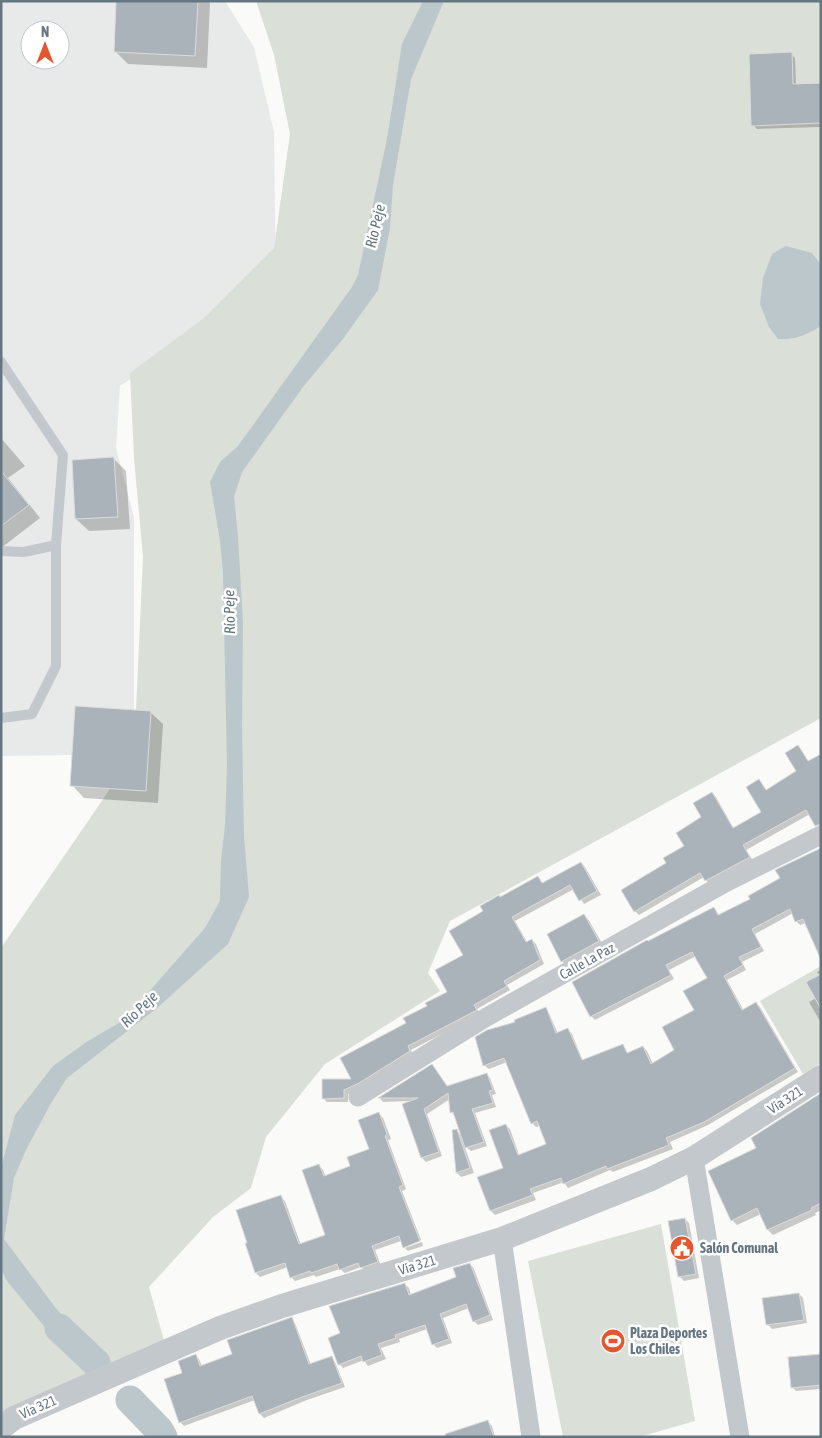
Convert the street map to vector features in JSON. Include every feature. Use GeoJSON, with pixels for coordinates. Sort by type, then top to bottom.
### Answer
{"type":"FeatureCollection","features":[{"type":"Feature","properties":{"kind":"street","name":"Calle La Paz"},"geometry":{"type":"LineString","coordinates":[[358,1097],[485,1018],[725,883],[821,834]]}},
{"type":"Feature","properties":{"kind":"street","name":"Vía 321"},"geometry":{"type":"LineString","coordinates":[[1,1428],[14,1418],[220,1328],[282,1306],[502,1238],[651,1179],[694,1158],[821,1076]]}},
{"type":"Feature","properties":{"kind":"street"},"geometry":{"type":"LineString","coordinates":[[694,1158],[740,1437]]}},
{"type":"Feature","properties":{"kind":"street"},"geometry":{"type":"LineString","coordinates":[[502,1238],[531,1437]]}},
{"type":"Feature","properties":{"kind":"lane"},"geometry":{"type":"LineString","coordinates":[[1,718],[32,714],[56,666],[56,545],[63,455],[3,369]]}},
{"type":"Feature","properties":{"kind":"lane"},"geometry":{"type":"LineString","coordinates":[[1,551],[24,552],[56,545]]}},
{"type":"Feature","properties":{"kind":"shaded area"},"geometry":{"type":"Polygon","coordinates":[[[1,1],[225,1],[254,47],[274,132],[276,286],[120,386],[116,448],[134,517],[134,754],[1,756],[1,1]]]}},
{"type":"Feature","properties":{"kind":"shaded area"},"geometry":{"type":"Polygon","coordinates":[[[256,1],[821,1],[821,718],[450,921],[428,973],[440,991],[325,1064],[266,1137],[251,1188],[213,1217],[149,1287],[165,1344],[1,1415],[1,948],[134,754],[143,557],[134,458],[130,373],[204,318],[274,248],[290,134],[274,55],[256,1]]]}},
{"type":"Feature","properties":{"kind":"shaded area"},"geometry":{"type":"Polygon","coordinates":[[[821,966],[821,1063],[803,1074],[760,1001],[821,966]]]}},
{"type":"Feature","properties":{"kind":"shaded area","name":"Plaza Deportes Los Chiles"},"geometry":{"type":"Polygon","coordinates":[[[661,1224],[695,1421],[639,1437],[563,1437],[528,1261],[661,1224]]]}},
{"type":"Feature","properties":{"kind":"water"},"geometry":{"type":"Polygon","coordinates":[[[423,1],[444,1],[411,79],[393,185],[390,228],[378,290],[343,339],[303,387],[242,472],[234,497],[243,624],[244,836],[249,897],[228,944],[157,1008],[67,1078],[26,1150],[14,1178],[4,1239],[80,1337],[87,1357],[67,1354],[7,1281],[1,1269],[1,1168],[15,1115],[53,1066],[88,1041],[124,1020],[205,928],[220,901],[227,765],[223,572],[210,482],[220,462],[238,446],[352,287],[358,275],[387,139],[402,44],[423,1]]]}},
{"type":"Feature","properties":{"kind":"water"},"geometry":{"type":"Polygon","coordinates":[[[786,246],[812,253],[821,265],[821,326],[800,336],[790,339],[778,339],[769,327],[760,304],[763,278],[772,254],[786,246]]]}},
{"type":"Feature","properties":{"kind":"water"},"geometry":{"type":"Polygon","coordinates":[[[135,1405],[150,1412],[179,1437],[152,1437],[134,1415],[135,1405]]]}},
{"type":"Feature","properties":{"kind":"building"},"geometry":{"type":"Polygon","coordinates":[[[116,1],[198,1],[195,56],[114,52],[116,1]]]}},
{"type":"Feature","properties":{"kind":"building"},"geometry":{"type":"Polygon","coordinates":[[[792,52],[793,84],[821,83],[821,123],[751,126],[749,54],[792,52]]]}},
{"type":"Feature","properties":{"kind":"building"},"geometry":{"type":"Polygon","coordinates":[[[114,457],[118,517],[75,519],[72,460],[114,457]]]}},
{"type":"Feature","properties":{"kind":"building"},"geometry":{"type":"Polygon","coordinates":[[[1,471],[29,505],[1,526],[1,471]]]}},
{"type":"Feature","properties":{"kind":"building"},"geometry":{"type":"Polygon","coordinates":[[[75,706],[151,711],[146,791],[70,786],[75,706]]]}},
{"type":"Feature","properties":{"kind":"building"},"geometry":{"type":"Polygon","coordinates":[[[798,745],[808,761],[821,754],[821,824],[815,826],[806,810],[743,845],[750,857],[705,881],[700,873],[634,912],[621,890],[666,863],[663,858],[684,846],[676,833],[701,817],[693,803],[712,792],[733,828],[761,812],[746,787],[759,779],[766,790],[796,771],[785,753],[798,745]]]}},
{"type":"Feature","properties":{"kind":"building"},"geometry":{"type":"Polygon","coordinates":[[[821,848],[821,960],[803,919],[795,922],[790,909],[752,929],[761,947],[739,957],[743,965],[724,976],[742,1010],[756,1002],[795,1068],[704,1122],[666,1138],[669,1145],[607,1169],[606,1166],[563,1184],[561,1178],[530,1189],[533,1195],[490,1211],[477,1177],[503,1168],[489,1130],[506,1124],[518,1155],[546,1144],[537,1121],[531,1124],[504,1058],[483,1066],[475,1037],[487,1030],[515,1022],[514,1020],[546,1007],[556,1033],[568,1028],[582,1060],[623,1044],[627,1053],[643,1046],[651,1064],[674,1050],[662,1027],[694,1010],[683,991],[707,978],[692,952],[666,965],[671,975],[590,1017],[572,982],[647,940],[714,907],[718,915],[750,899],[748,896],[780,878],[775,870],[821,848]]]}},
{"type":"Feature","properties":{"kind":"building"},"geometry":{"type":"Polygon","coordinates":[[[581,862],[597,891],[579,901],[570,885],[512,917],[526,942],[532,939],[540,960],[504,981],[507,986],[474,1005],[477,1010],[408,1046],[410,1051],[359,1083],[344,1090],[344,1098],[322,1099],[322,1079],[351,1079],[340,1058],[406,1023],[403,1018],[427,1006],[425,1003],[447,992],[435,970],[463,955],[449,931],[483,911],[480,906],[499,895],[500,897],[538,876],[542,883],[581,862]]]}},
{"type":"Feature","properties":{"kind":"building"},"geometry":{"type":"Polygon","coordinates":[[[584,914],[599,941],[561,962],[547,934],[584,914]]]}},
{"type":"Feature","properties":{"kind":"building"},"geometry":{"type":"Polygon","coordinates":[[[821,974],[821,1009],[806,982],[821,974]]]}},
{"type":"Feature","properties":{"kind":"building"},"geometry":{"type":"Polygon","coordinates":[[[432,1064],[447,1086],[487,1073],[493,1090],[489,1091],[493,1103],[472,1109],[484,1142],[465,1148],[453,1112],[450,1113],[448,1093],[424,1109],[439,1152],[421,1158],[402,1104],[418,1098],[378,1098],[432,1064]]]}},
{"type":"Feature","properties":{"kind":"building"},"geometry":{"type":"Polygon","coordinates":[[[821,1093],[821,1203],[811,1208],[812,1210],[767,1230],[757,1208],[731,1221],[708,1171],[756,1148],[751,1138],[821,1093]]]}},
{"type":"Feature","properties":{"kind":"building"},"geometry":{"type":"Polygon","coordinates":[[[379,1112],[387,1134],[385,1136],[403,1185],[399,1187],[420,1241],[403,1248],[399,1236],[372,1246],[378,1262],[360,1268],[358,1263],[339,1270],[337,1264],[290,1278],[285,1263],[255,1273],[236,1210],[281,1195],[299,1244],[325,1235],[302,1170],[319,1164],[324,1176],[350,1166],[347,1157],[369,1149],[358,1120],[379,1112]]]}},
{"type":"Feature","properties":{"kind":"building"},"geometry":{"type":"Polygon","coordinates":[[[457,1129],[470,1168],[456,1173],[452,1130],[457,1129]]]}},
{"type":"Feature","properties":{"kind":"building","name":"Salón Comunal"},"geometry":{"type":"Polygon","coordinates":[[[685,1218],[696,1274],[678,1277],[668,1221],[685,1218]]]}},
{"type":"Feature","properties":{"kind":"building"},"geometry":{"type":"Polygon","coordinates":[[[470,1263],[490,1315],[473,1322],[466,1304],[440,1314],[449,1339],[432,1345],[425,1325],[395,1335],[396,1338],[378,1344],[382,1355],[363,1362],[361,1356],[338,1365],[328,1338],[340,1333],[329,1306],[405,1283],[409,1295],[456,1277],[453,1268],[470,1263]]]}},
{"type":"Feature","properties":{"kind":"building"},"geometry":{"type":"Polygon","coordinates":[[[799,1293],[804,1320],[766,1325],[762,1298],[799,1293]]]}},
{"type":"Feature","properties":{"kind":"building"},"geometry":{"type":"Polygon","coordinates":[[[292,1317],[309,1364],[332,1356],[342,1383],[259,1414],[252,1396],[179,1423],[164,1379],[182,1373],[178,1361],[196,1354],[200,1366],[232,1354],[227,1340],[292,1317]]]}},
{"type":"Feature","properties":{"kind":"building"},"geometry":{"type":"Polygon","coordinates":[[[821,1354],[821,1385],[791,1388],[788,1357],[821,1354]]]}},
{"type":"Feature","properties":{"kind":"building"},"geometry":{"type":"Polygon","coordinates":[[[488,1420],[494,1437],[446,1437],[445,1434],[488,1420]]]}},
{"type":"Feature","properties":{"kind":"waterway","name":"Río Peje"},"geometry":{"type":"LineString","coordinates":[[59,1328],[96,1363]]}},
{"type":"Feature","properties":{"kind":"waterway","name":"Río Peje"},"geometry":{"type":"LineString","coordinates":[[130,1400],[159,1430],[163,1437]]}},
{"type":"Feature","properties":{"kind":"place","name":"Salón Comunal"},"geometry":{"type":"Point","coordinates":[682,1248]}},
{"type":"Feature","properties":{"kind":"place","name":"Plaza Deportes Los Chiles"},"geometry":{"type":"Point","coordinates":[613,1341]}}]}
